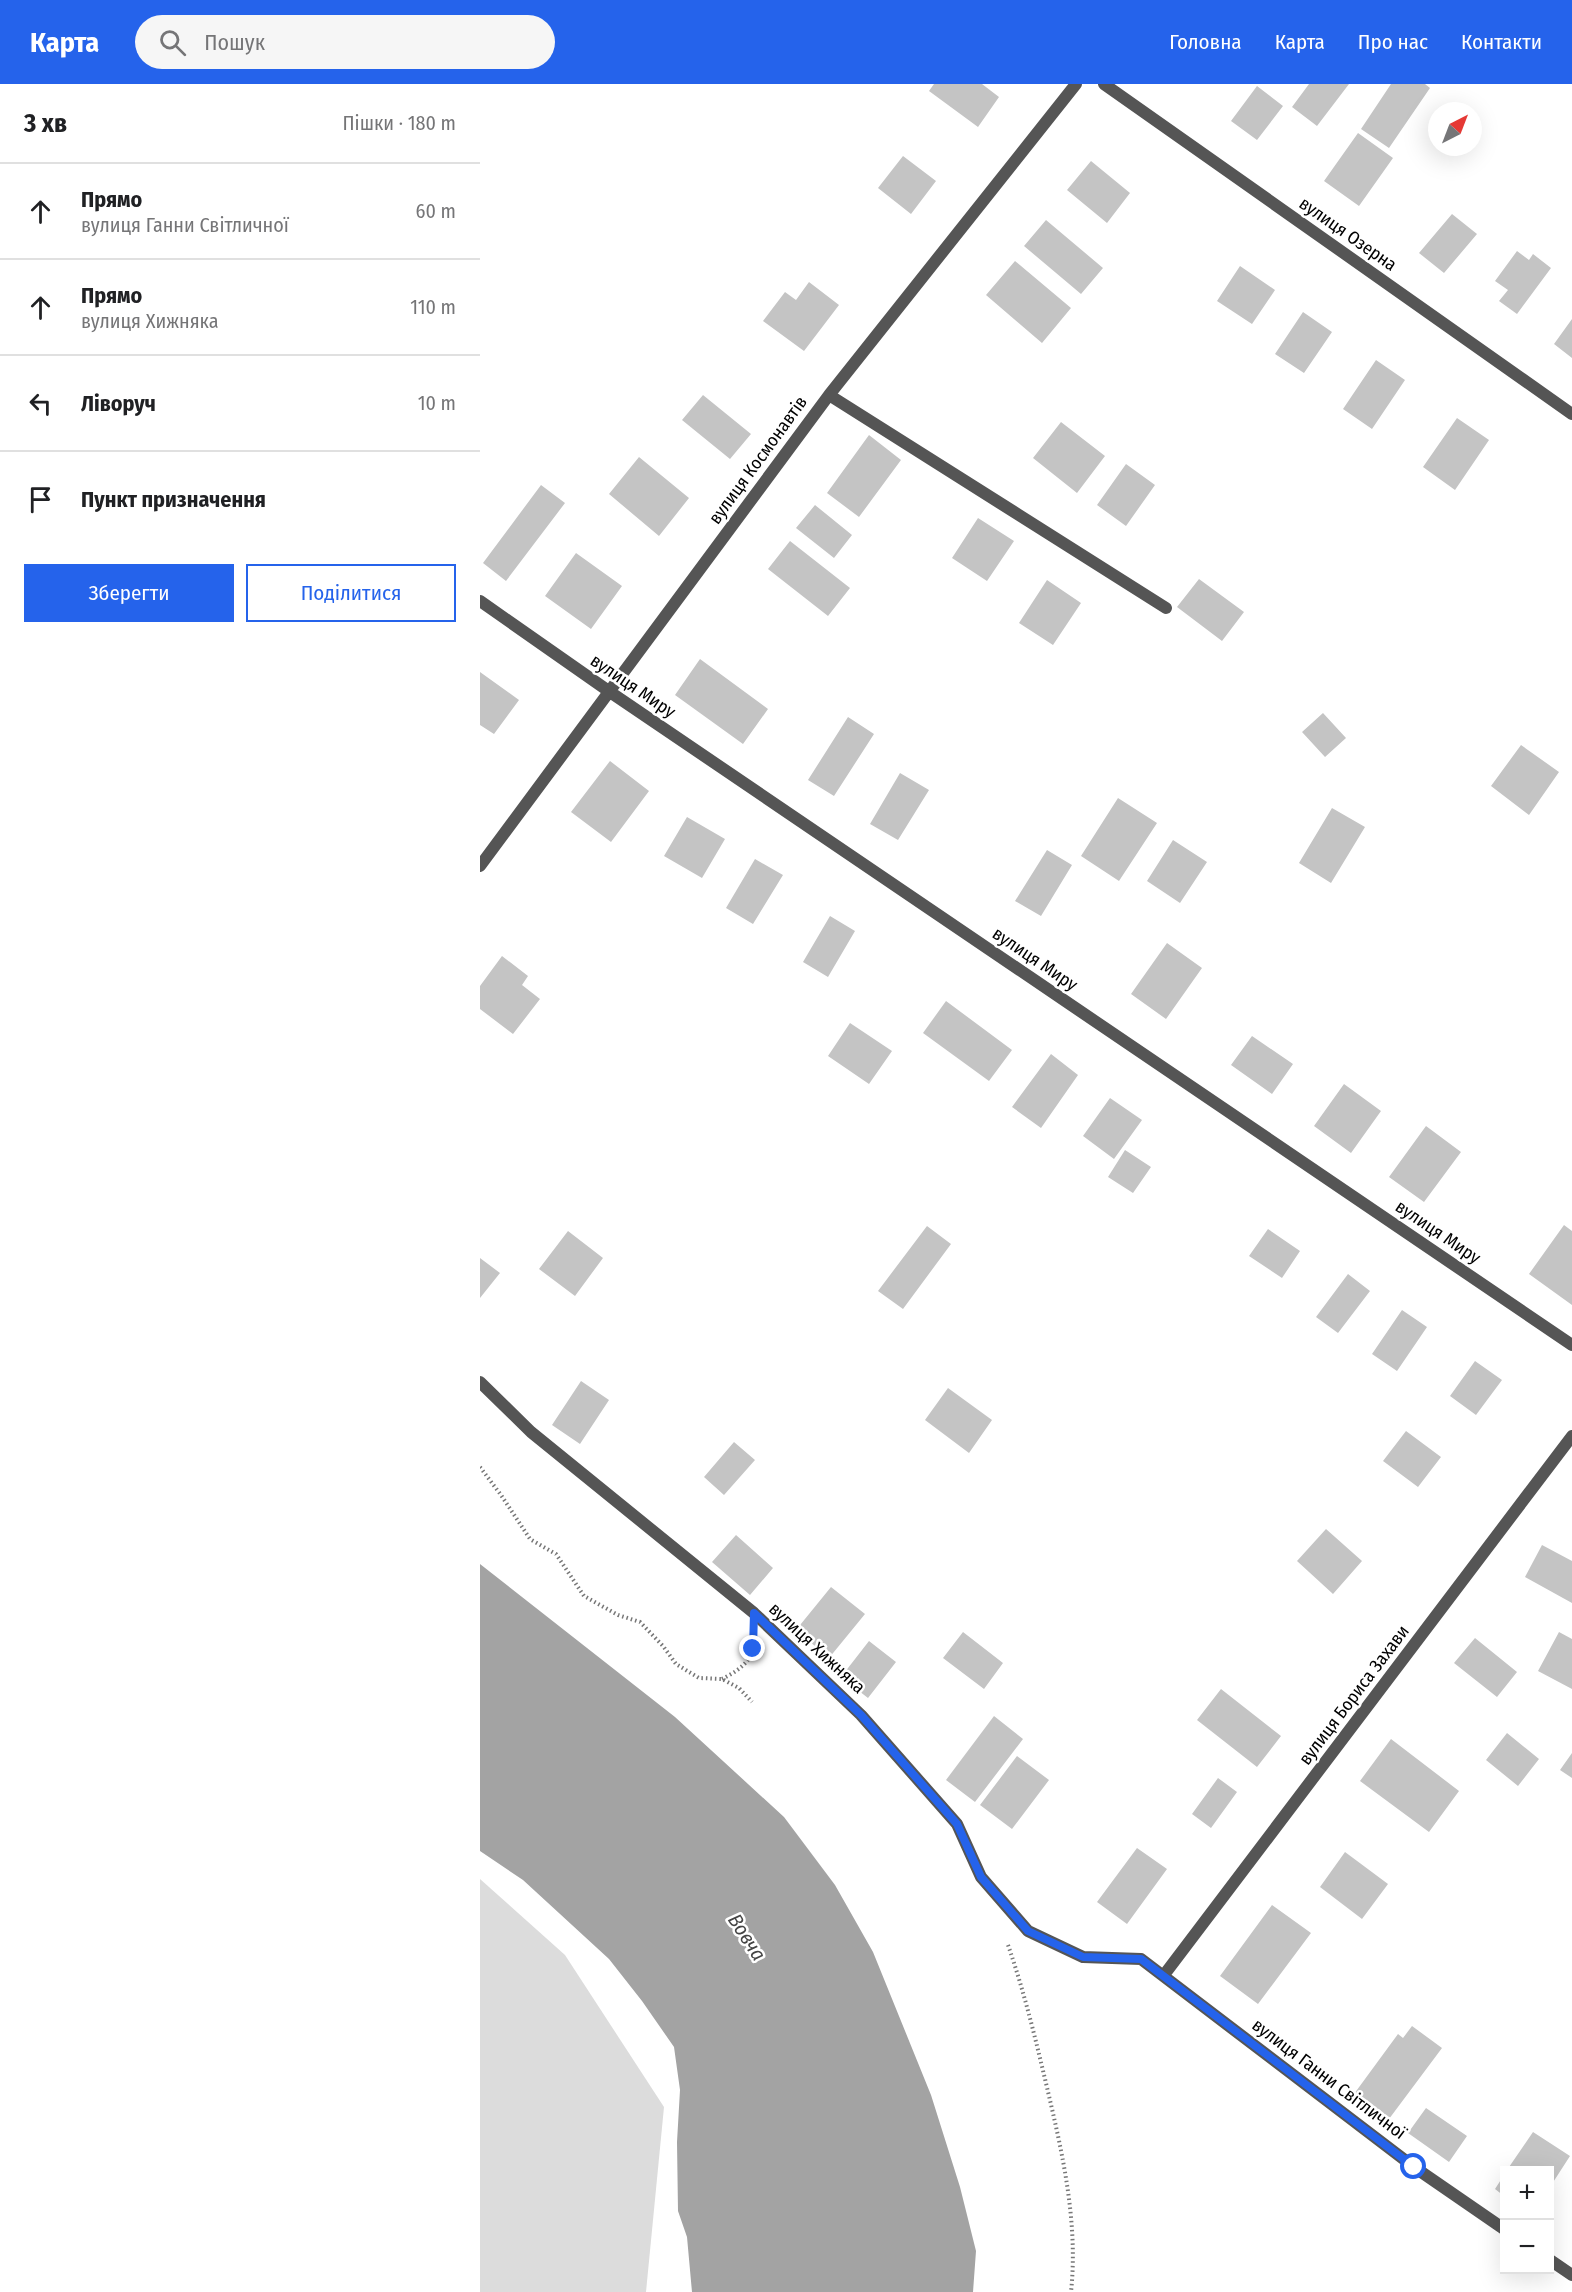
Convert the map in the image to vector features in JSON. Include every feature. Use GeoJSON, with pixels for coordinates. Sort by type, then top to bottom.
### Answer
{"type":"FeatureCollection","features":[{"type":"Feature","properties":{"kind":"street","name":"вулиця Космонавтів"},"geometry":{"type":"LineString","coordinates":[[480,866],[829,395],[1076,84]]}},
{"type":"Feature","properties":{"kind":"street","name":"вулиця Озерна"},"geometry":{"type":"LineString","coordinates":[[1104,84],[1572,414]]}},
{"type":"Feature","properties":{"kind":"street"},"geometry":{"type":"LineString","coordinates":[[829,395],[1166,608]]}},
{"type":"Feature","properties":{"kind":"street","name":"вулиця Миру"},"geometry":{"type":"LineString","coordinates":[[480,601],[610,692],[1572,1345]]}},
{"type":"Feature","properties":{"kind":"street","name":"вулиця Хижняка"},"geometry":{"type":"LineString","coordinates":[[480,1382],[531,1432],[754,1613],[861,1715],[957,1824],[981,1877],[1028,1931],[1083,1957],[1141,1959],[1164,1975]]}},
{"type":"Feature","properties":{"kind":"street","name":"вулиця Бориса Захави"},"geometry":{"type":"LineString","coordinates":[[1164,1975],[1572,1436]]}},
{"type":"Feature","properties":{"kind":"street","name":"вулиця Ганни Світличної"},"geometry":{"type":"LineString","coordinates":[[1164,1975],[1414,2167],[1500,2226]]}},
{"type":"Feature","properties":{"kind":"street"},"geometry":{"type":"LineString","coordinates":[[1554,2263],[1572,2275]]}},
{"type":"Feature","properties":{"kind":"path"},"geometry":{"type":"LineString","coordinates":[[480,1467],[530,1539],[556,1554],[584,1596],[618,1615],[640,1622],[663,1646],[676,1664],[699,1678],[722,1679],[739,1688],[752,1702]]}},
{"type":"Feature","properties":{"kind":"path"},"geometry":{"type":"LineString","coordinates":[[722,1679],[744,1665],[753,1649],[754,1613]]}},
{"type":"Feature","properties":{"kind":"path"},"geometry":{"type":"LineString","coordinates":[[1006,1937],[1023,1988],[1065,2168],[1074,2264],[1071,2292]]}},
{"type":"Feature","properties":{"kind":"shaded area"},"geometry":{"type":"Polygon","coordinates":[[[480,1879],[565,1955],[664,2107],[646,2292],[480,2292],[480,1879]]]}},
{"type":"Feature","properties":{"kind":"water","name":"Вовча"},"geometry":{"type":"Polygon","coordinates":[[[480,1564],[675,1717],[784,1817],[835,1885],[873,1952],[931,2095],[960,2187],[976,2251],[973,2292],[692,2292],[687,2237],[678,2211],[677,2142],[680,2090],[674,2047],[609,1959],[523,1880],[480,1851],[480,1564]]]}},
{"type":"Feature","properties":{"kind":"building"},"geometry":{"type":"Polygon","coordinates":[[[934,84],[982,84],[999,97],[978,127],[929,91],[934,84]]]}},
{"type":"Feature","properties":{"kind":"building"},"geometry":{"type":"Polygon","coordinates":[[[1309,84],[1349,84],[1317,126],[1292,107],[1309,84]]]}},
{"type":"Feature","properties":{"kind":"building"},"geometry":{"type":"Polygon","coordinates":[[[1391,84],[1425,84],[1430,88],[1389,148],[1361,129],[1391,84]]]}},
{"type":"Feature","properties":{"kind":"building"},"geometry":{"type":"Polygon","coordinates":[[[1257,86],[1283,106],[1257,140],[1231,121],[1257,86]]]}},
{"type":"Feature","properties":{"kind":"building"},"geometry":{"type":"Polygon","coordinates":[[[1358,133],[1393,158],[1359,206],[1324,181],[1358,133]]]}},
{"type":"Feature","properties":{"kind":"building"},"geometry":{"type":"Polygon","coordinates":[[[903,156],[936,181],[911,214],[878,188],[903,156]]]}},
{"type":"Feature","properties":{"kind":"building"},"geometry":{"type":"Polygon","coordinates":[[[1091,161],[1130,193],[1107,223],[1067,190],[1091,161]]]}},
{"type":"Feature","properties":{"kind":"building"},"geometry":{"type":"Polygon","coordinates":[[[1452,214],[1477,234],[1444,273],[1419,253],[1452,214]]]}},
{"type":"Feature","properties":{"kind":"building"},"geometry":{"type":"Polygon","coordinates":[[[1046,220],[1103,268],[1081,294],[1024,246],[1046,220]]]}},
{"type":"Feature","properties":{"kind":"building"},"geometry":{"type":"Polygon","coordinates":[[[1517,251],[1529,260],[1533,254],[1551,268],[1517,314],[1499,301],[1508,290],[1495,281],[1517,251]]]}},
{"type":"Feature","properties":{"kind":"building"},"geometry":{"type":"Polygon","coordinates":[[[1015,261],[1071,308],[1042,343],[986,295],[1015,261]]]}},
{"type":"Feature","properties":{"kind":"building"},"geometry":{"type":"Polygon","coordinates":[[[1240,266],[1275,290],[1252,324],[1217,301],[1240,266]]]}},
{"type":"Feature","properties":{"kind":"building"},"geometry":{"type":"Polygon","coordinates":[[[809,282],[839,305],[804,351],[763,321],[785,292],[796,300],[809,282]]]}},
{"type":"Feature","properties":{"kind":"building"},"geometry":{"type":"Polygon","coordinates":[[[1303,312],[1332,332],[1304,373],[1275,354],[1303,312]]]}},
{"type":"Feature","properties":{"kind":"building"},"geometry":{"type":"Polygon","coordinates":[[[1572,319],[1572,358],[1554,344],[1572,319]]]}},
{"type":"Feature","properties":{"kind":"building"},"geometry":{"type":"Polygon","coordinates":[[[1376,360],[1405,380],[1372,429],[1343,409],[1376,360]]]}},
{"type":"Feature","properties":{"kind":"building"},"geometry":{"type":"Polygon","coordinates":[[[703,395],[751,434],[730,459],[682,420],[703,395]]]}},
{"type":"Feature","properties":{"kind":"building"},"geometry":{"type":"Polygon","coordinates":[[[1457,418],[1489,440],[1455,490],[1423,467],[1457,418]]]}},
{"type":"Feature","properties":{"kind":"building"},"geometry":{"type":"Polygon","coordinates":[[[1061,422],[1105,456],[1077,493],[1033,458],[1061,422]]]}},
{"type":"Feature","properties":{"kind":"building"},"geometry":{"type":"Polygon","coordinates":[[[869,435],[901,460],[859,517],[827,493],[869,435]]]}},
{"type":"Feature","properties":{"kind":"building"},"geometry":{"type":"Polygon","coordinates":[[[639,457],[689,498],[659,536],[609,494],[639,457]]]}},
{"type":"Feature","properties":{"kind":"building"},"geometry":{"type":"Polygon","coordinates":[[[1126,464],[1155,485],[1126,526],[1097,505],[1126,464]]]}},
{"type":"Feature","properties":{"kind":"building"},"geometry":{"type":"Polygon","coordinates":[[[541,485],[565,503],[506,581],[483,563],[541,485]]]}},
{"type":"Feature","properties":{"kind":"building"},"geometry":{"type":"Polygon","coordinates":[[[815,505],[852,535],[834,558],[796,528],[815,505]]]}},
{"type":"Feature","properties":{"kind":"building"},"geometry":{"type":"Polygon","coordinates":[[[978,518],[1014,541],[987,581],[952,558],[978,518]]]}},
{"type":"Feature","properties":{"kind":"building"},"geometry":{"type":"Polygon","coordinates":[[[790,541],[850,588],[828,616],[768,569],[790,541]]]}},
{"type":"Feature","properties":{"kind":"building"},"geometry":{"type":"Polygon","coordinates":[[[576,553],[622,586],[591,629],[545,596],[576,553]]]}},
{"type":"Feature","properties":{"kind":"building"},"geometry":{"type":"Polygon","coordinates":[[[1199,579],[1244,612],[1222,641],[1177,607],[1199,579]]]}},
{"type":"Feature","properties":{"kind":"building"},"geometry":{"type":"Polygon","coordinates":[[[1047,580],[1081,603],[1053,645],[1019,623],[1047,580]]]}},
{"type":"Feature","properties":{"kind":"building"},"geometry":{"type":"Polygon","coordinates":[[[700,659],[768,709],[743,744],[675,695],[700,659]]]}},
{"type":"Feature","properties":{"kind":"building"},"geometry":{"type":"Polygon","coordinates":[[[480,672],[519,700],[494,734],[480,725],[480,672]]]}},
{"type":"Feature","properties":{"kind":"building"},"geometry":{"type":"Polygon","coordinates":[[[1323,713],[1346,738],[1325,757],[1302,732],[1323,713]]]}},
{"type":"Feature","properties":{"kind":"building"},"geometry":{"type":"Polygon","coordinates":[[[848,717],[874,734],[834,796],[808,780],[848,717]]]}},
{"type":"Feature","properties":{"kind":"building"},"geometry":{"type":"Polygon","coordinates":[[[1521,745],[1559,772],[1529,815],[1491,786],[1521,745]]]}},
{"type":"Feature","properties":{"kind":"building"},"geometry":{"type":"Polygon","coordinates":[[[610,761],[649,791],[611,842],[571,812],[610,761]]]}},
{"type":"Feature","properties":{"kind":"building"},"geometry":{"type":"Polygon","coordinates":[[[900,773],[929,790],[898,840],[870,824],[900,773]]]}},
{"type":"Feature","properties":{"kind":"building"},"geometry":{"type":"Polygon","coordinates":[[[1118,798],[1157,823],[1119,881],[1081,856],[1118,798]]]}},
{"type":"Feature","properties":{"kind":"building"},"geometry":{"type":"Polygon","coordinates":[[[1332,808],[1365,827],[1331,883],[1299,863],[1332,808]]]}},
{"type":"Feature","properties":{"kind":"building"},"geometry":{"type":"Polygon","coordinates":[[[687,817],[725,839],[702,878],[664,856],[687,817]]]}},
{"type":"Feature","properties":{"kind":"building"},"geometry":{"type":"Polygon","coordinates":[[[1173,840],[1207,862],[1180,903],[1147,881],[1173,840]]]}},
{"type":"Feature","properties":{"kind":"building"},"geometry":{"type":"Polygon","coordinates":[[[1047,850],[1072,865],[1041,916],[1015,901],[1047,850]]]}},
{"type":"Feature","properties":{"kind":"building"},"geometry":{"type":"Polygon","coordinates":[[[755,859],[783,875],[753,924],[726,908],[755,859]]]}},
{"type":"Feature","properties":{"kind":"building"},"geometry":{"type":"Polygon","coordinates":[[[830,916],[855,931],[828,977],[803,962],[830,916]]]}},
{"type":"Feature","properties":{"kind":"building"},"geometry":{"type":"Polygon","coordinates":[[[1167,943],[1202,968],[1166,1019],[1131,994],[1167,943]]]}},
{"type":"Feature","properties":{"kind":"building"},"geometry":{"type":"Polygon","coordinates":[[[502,956],[528,976],[522,985],[540,999],[513,1034],[480,1009],[480,986],[502,956]]]}},
{"type":"Feature","properties":{"kind":"building"},"geometry":{"type":"Polygon","coordinates":[[[946,1001],[1012,1050],[989,1081],[923,1033],[946,1001]]]}},
{"type":"Feature","properties":{"kind":"building"},"geometry":{"type":"Polygon","coordinates":[[[850,1023],[892,1051],[869,1084],[828,1056],[850,1023]]]}},
{"type":"Feature","properties":{"kind":"building"},"geometry":{"type":"Polygon","coordinates":[[[1252,1036],[1293,1064],[1272,1094],[1231,1065],[1252,1036]]]}},
{"type":"Feature","properties":{"kind":"building"},"geometry":{"type":"Polygon","coordinates":[[[1051,1054],[1078,1075],[1041,1128],[1012,1107],[1051,1054]]]}},
{"type":"Feature","properties":{"kind":"building"},"geometry":{"type":"Polygon","coordinates":[[[1344,1084],[1381,1111],[1351,1153],[1314,1126],[1344,1084]]]}},
{"type":"Feature","properties":{"kind":"building"},"geometry":{"type":"Polygon","coordinates":[[[1110,1098],[1142,1120],[1114,1159],[1083,1136],[1110,1098]]]}},
{"type":"Feature","properties":{"kind":"building"},"geometry":{"type":"Polygon","coordinates":[[[1426,1126],[1461,1152],[1424,1202],[1389,1177],[1426,1126]]]}},
{"type":"Feature","properties":{"kind":"building"},"geometry":{"type":"Polygon","coordinates":[[[1125,1150],[1151,1167],[1133,1193],[1108,1177],[1125,1150]]]}},
{"type":"Feature","properties":{"kind":"building"},"geometry":{"type":"Polygon","coordinates":[[[1564,1225],[1572,1231],[1572,1305],[1529,1274],[1564,1225]]]}},
{"type":"Feature","properties":{"kind":"building"},"geometry":{"type":"Polygon","coordinates":[[[927,1226],[951,1244],[903,1309],[878,1291],[927,1226]]]}},
{"type":"Feature","properties":{"kind":"building"},"geometry":{"type":"Polygon","coordinates":[[[1268,1229],[1300,1251],[1282,1278],[1249,1256],[1268,1229]]]}},
{"type":"Feature","properties":{"kind":"building"},"geometry":{"type":"Polygon","coordinates":[[[568,1231],[603,1258],[575,1296],[539,1269],[568,1231]]]}},
{"type":"Feature","properties":{"kind":"building"},"geometry":{"type":"Polygon","coordinates":[[[480,1258],[500,1273],[480,1298],[480,1258]]]}},
{"type":"Feature","properties":{"kind":"building"},"geometry":{"type":"Polygon","coordinates":[[[1348,1274],[1370,1291],[1338,1333],[1316,1317],[1348,1274]]]}},
{"type":"Feature","properties":{"kind":"building"},"geometry":{"type":"Polygon","coordinates":[[[1402,1310],[1427,1327],[1397,1371],[1372,1354],[1402,1310]]]}},
{"type":"Feature","properties":{"kind":"building"},"geometry":{"type":"Polygon","coordinates":[[[1475,1361],[1502,1380],[1476,1415],[1450,1396],[1475,1361]]]}},
{"type":"Feature","properties":{"kind":"building"},"geometry":{"type":"Polygon","coordinates":[[[581,1381],[609,1400],[580,1444],[552,1425],[581,1381]]]}},
{"type":"Feature","properties":{"kind":"building"},"geometry":{"type":"Polygon","coordinates":[[[948,1388],[992,1420],[969,1453],[925,1420],[948,1388]]]}},
{"type":"Feature","properties":{"kind":"building"},"geometry":{"type":"Polygon","coordinates":[[[1406,1431],[1441,1457],[1418,1487],[1383,1461],[1406,1431]]]}},
{"type":"Feature","properties":{"kind":"building"},"geometry":{"type":"Polygon","coordinates":[[[734,1442],[755,1460],[724,1495],[704,1477],[734,1442]]]}},
{"type":"Feature","properties":{"kind":"building"},"geometry":{"type":"Polygon","coordinates":[[[1326,1529],[1362,1561],[1333,1594],[1297,1561],[1326,1529]]]}},
{"type":"Feature","properties":{"kind":"building"},"geometry":{"type":"Polygon","coordinates":[[[736,1535],[773,1568],[750,1595],[712,1562],[736,1535]]]}},
{"type":"Feature","properties":{"kind":"building"},"geometry":{"type":"Polygon","coordinates":[[[1542,1545],[1572,1561],[1572,1603],[1525,1577],[1542,1545]]]}},
{"type":"Feature","properties":{"kind":"building"},"geometry":{"type":"Polygon","coordinates":[[[831,1587],[865,1614],[829,1658],[796,1630],[831,1587]]]}},
{"type":"Feature","properties":{"kind":"building"},"geometry":{"type":"Polygon","coordinates":[[[963,1632],[1003,1663],[984,1689],[943,1658],[963,1632]]]}},
{"type":"Feature","properties":{"kind":"building"},"geometry":{"type":"Polygon","coordinates":[[[1559,1632],[1572,1639],[1572,1689],[1538,1671],[1559,1632]]]}},
{"type":"Feature","properties":{"kind":"building"},"geometry":{"type":"Polygon","coordinates":[[[1475,1638],[1517,1672],[1497,1697],[1454,1663],[1475,1638]]]}},
{"type":"Feature","properties":{"kind":"building"},"geometry":{"type":"Polygon","coordinates":[[[869,1641],[896,1662],[868,1698],[841,1677],[869,1641]]]}},
{"type":"Feature","properties":{"kind":"building"},"geometry":{"type":"Polygon","coordinates":[[[1221,1689],[1281,1736],[1257,1767],[1197,1720],[1221,1689]]]}},
{"type":"Feature","properties":{"kind":"building"},"geometry":{"type":"Polygon","coordinates":[[[994,1716],[1023,1739],[975,1802],[946,1780],[994,1716]]]}},
{"type":"Feature","properties":{"kind":"building"},"geometry":{"type":"Polygon","coordinates":[[[1507,1733],[1539,1759],[1518,1786],[1486,1760],[1507,1733]]]}},
{"type":"Feature","properties":{"kind":"building"},"geometry":{"type":"Polygon","coordinates":[[[1391,1739],[1459,1791],[1429,1832],[1360,1781],[1391,1739]]]}},
{"type":"Feature","properties":{"kind":"building"},"geometry":{"type":"Polygon","coordinates":[[[1572,1753],[1572,1778],[1560,1770],[1572,1753]]]}},
{"type":"Feature","properties":{"kind":"building"},"geometry":{"type":"Polygon","coordinates":[[[1017,1756],[1049,1780],[1012,1829],[980,1805],[1017,1756]]]}},
{"type":"Feature","properties":{"kind":"building"},"geometry":{"type":"Polygon","coordinates":[[[1218,1778],[1237,1792],[1211,1828],[1192,1814],[1218,1778]]]}},
{"type":"Feature","properties":{"kind":"building"},"geometry":{"type":"Polygon","coordinates":[[[1137,1848],[1167,1869],[1127,1924],[1097,1902],[1137,1848]]]}},
{"type":"Feature","properties":{"kind":"building"},"geometry":{"type":"Polygon","coordinates":[[[1345,1852],[1388,1884],[1362,1919],[1320,1887],[1345,1852]]]}},
{"type":"Feature","properties":{"kind":"building"},"geometry":{"type":"Polygon","coordinates":[[[1272,1905],[1311,1933],[1258,2004],[1220,1976],[1272,1905]]]}},
{"type":"Feature","properties":{"kind":"building"},"geometry":{"type":"Polygon","coordinates":[[[1412,2026],[1442,2048],[1389,2119],[1354,2094],[1398,2034],[1403,2038],[1412,2026]]]}},
{"type":"Feature","properties":{"kind":"building"},"geometry":{"type":"Polygon","coordinates":[[[1426,2108],[1467,2136],[1449,2162],[1408,2133],[1426,2108]]]}},
{"type":"Feature","properties":{"kind":"building"},"geometry":{"type":"Polygon","coordinates":[[[1533,2132],[1570,2156],[1554,2181],[1554,2166],[1510,2166],[1533,2132]]]}},
{"type":"Feature","properties":{"kind":"building"},"geometry":{"type":"Polygon","coordinates":[[[1500,2181],[1500,2193],[1495,2189],[1500,2181]]]}},
{"type":"Feature","properties":{"kind":"route"},"geometry":{"type":"LineString","coordinates":[[753,1649],[754,1613],[861,1715],[957,1824],[981,1877],[1028,1931],[1083,1957],[1141,1959],[1414,2167]]}}]}
